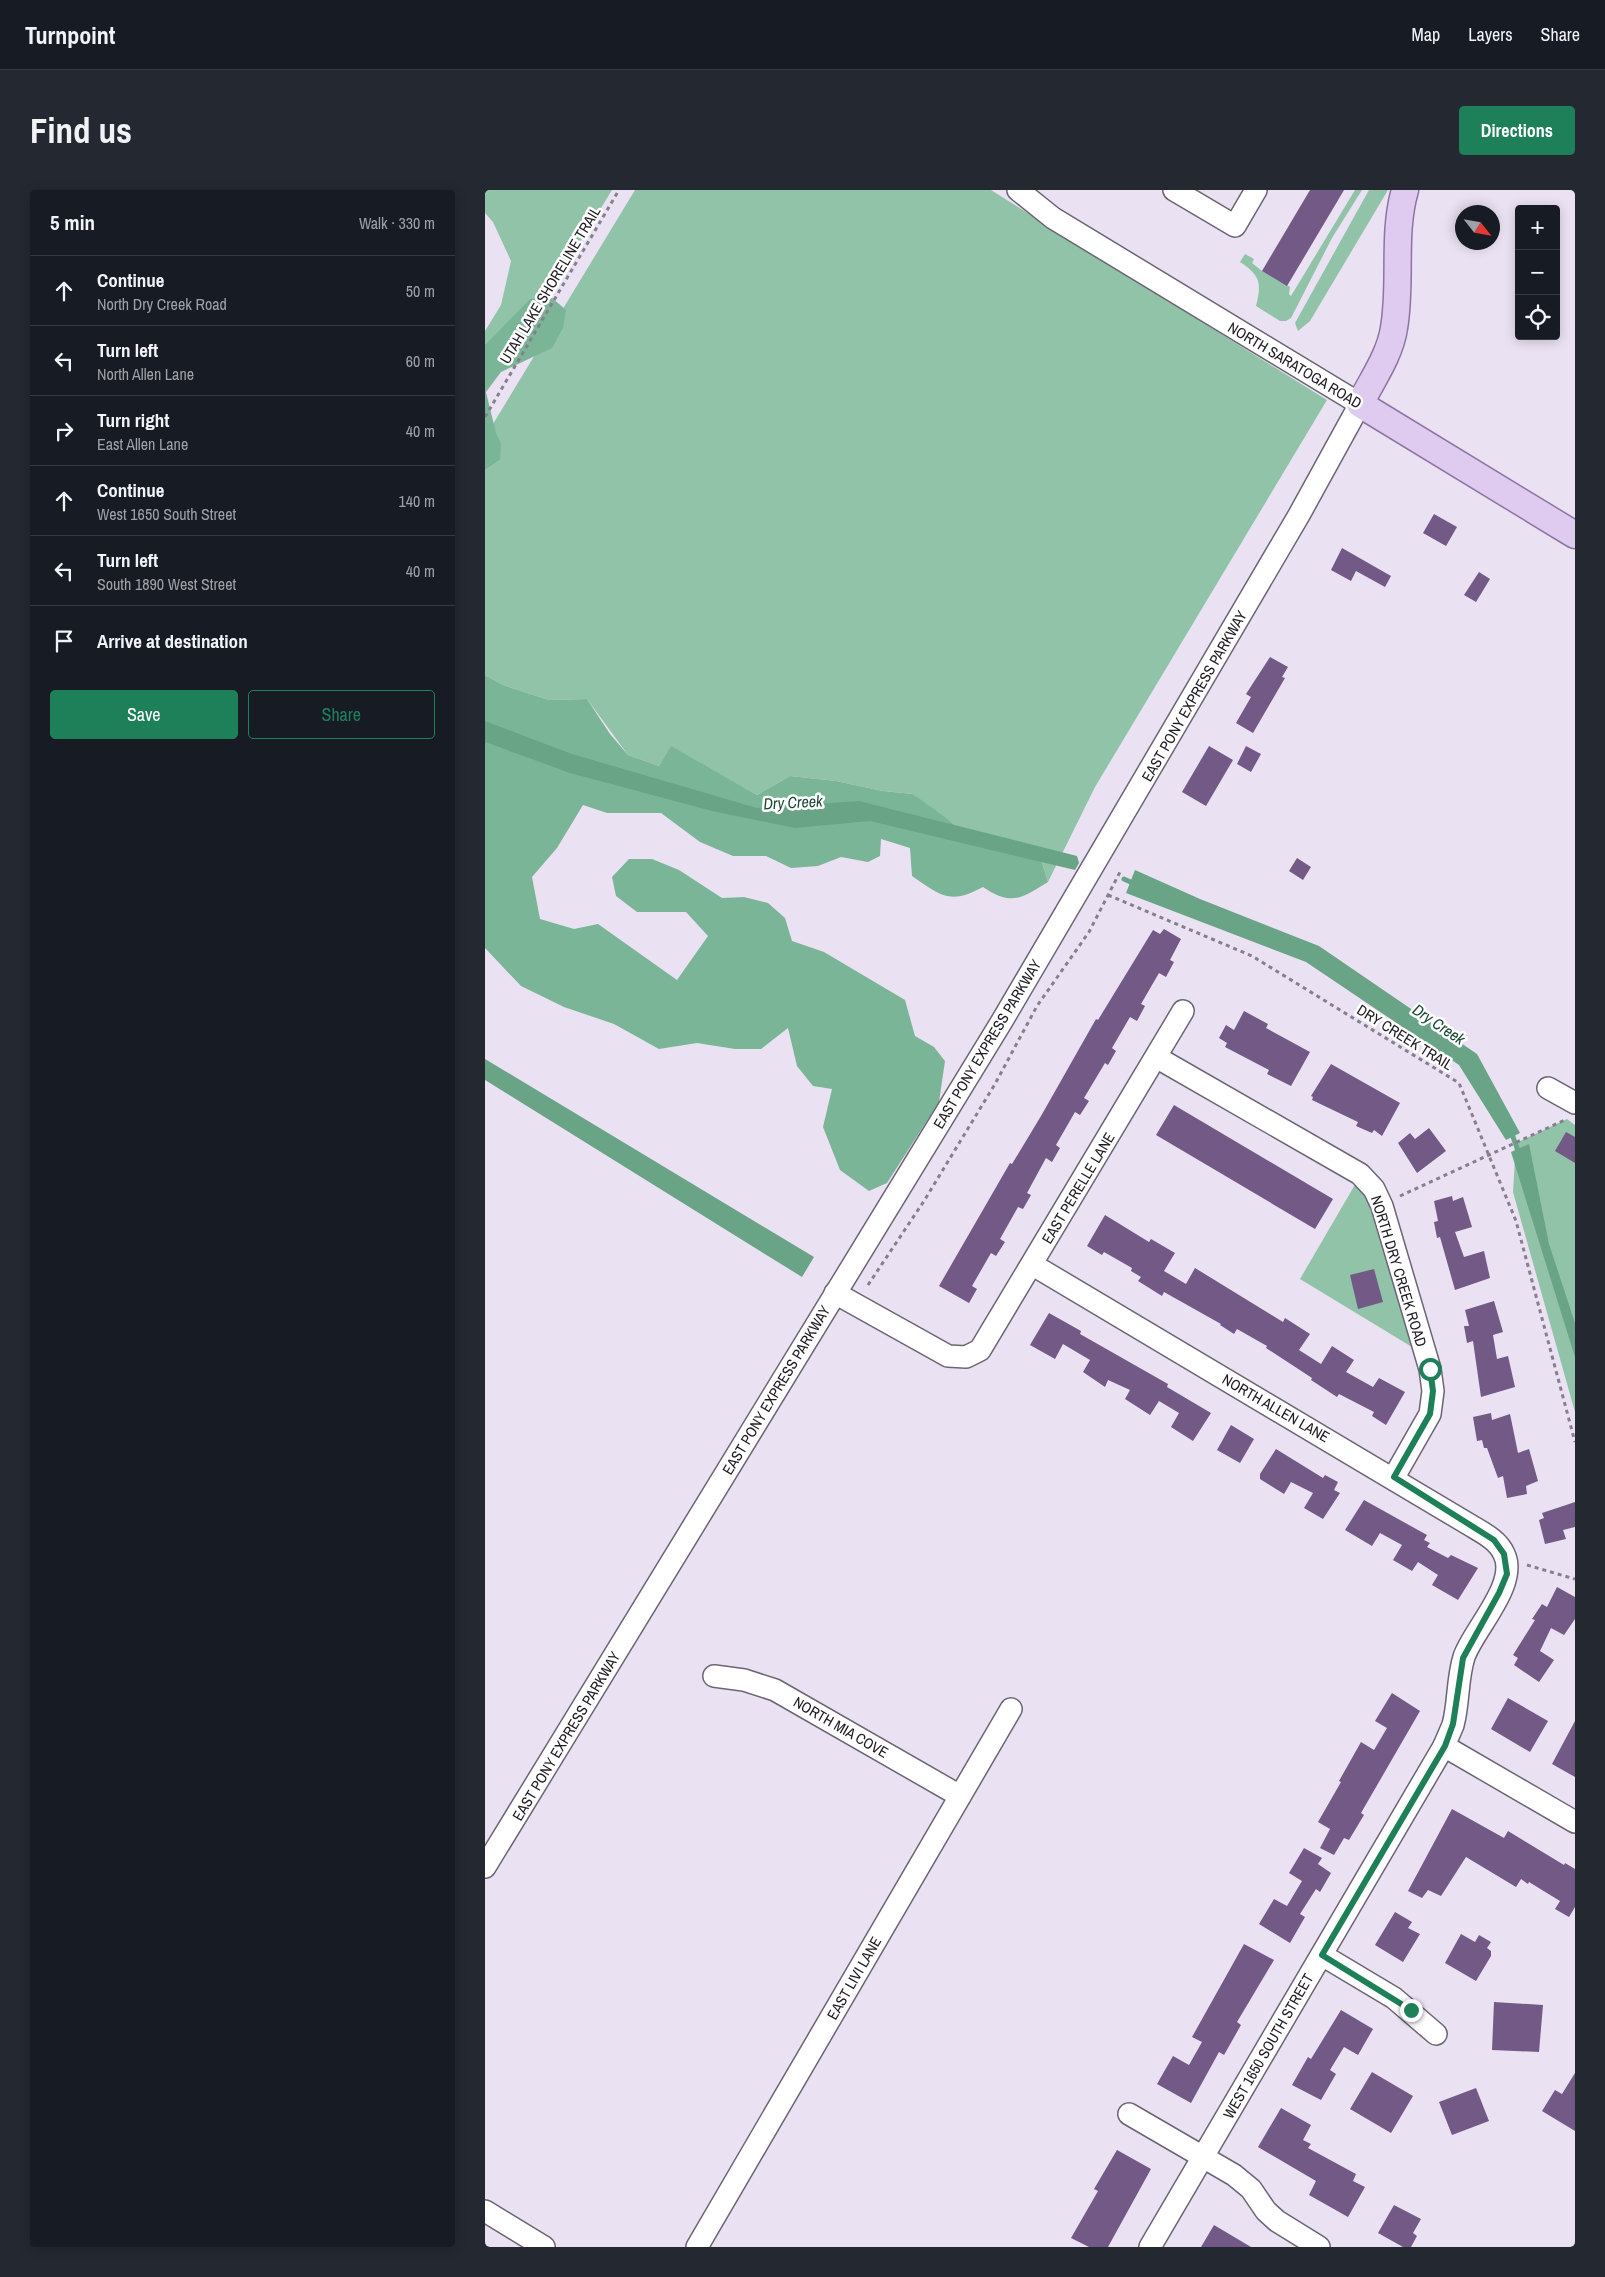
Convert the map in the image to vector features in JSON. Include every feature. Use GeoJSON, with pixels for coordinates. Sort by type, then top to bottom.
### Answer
{"type":"FeatureCollection","features":[{"type":"Feature","properties":{"kind":"main road","name":"EAST PONY EXPRESS PARKWAY"},"geometry":{"type":"LineString","coordinates":[[1360,404],[1387,353],[1394,328],[1397,230],[1405,190]]}},
{"type":"Feature","properties":{"kind":"main road","name":"NORTH SARATOGA ROAD"},"geometry":{"type":"LineString","coordinates":[[1360,404],[1575,535]]}},
{"type":"Feature","properties":{"kind":"street","name":"NORTH SARATOGA ROAD"},"geometry":{"type":"LineString","coordinates":[[1018,190],[1072,230],[1360,404]]}},
{"type":"Feature","properties":{"kind":"street"},"geometry":{"type":"LineString","coordinates":[[1184,192],[1235,226],[1256,190]]}},
{"type":"Feature","properties":{"kind":"street","name":"EAST PONY EXPRESS PARKWAY"},"geometry":{"type":"LineString","coordinates":[[485,1867],[1002,1021],[1299,515],[1360,404]]}},
{"type":"Feature","properties":{"kind":"street","name":"EAST PERELLE LANE"},"geometry":{"type":"LineString","coordinates":[[835,1293],[948,1356],[966,1357],[983,1346],[1183,1011]]}},
{"type":"Feature","properties":{"kind":"street","name":"NORTH DRY CREEK ROAD"},"geometry":{"type":"LineString","coordinates":[[1156,1057],[1360,1174],[1373,1188],[1382,1206],[1430,1369],[1433,1391],[1430,1414],[1394,1477]]}},
{"type":"Feature","properties":{"kind":"street"},"geometry":{"type":"LineString","coordinates":[[1548,1088],[1571,1111]]}},
{"type":"Feature","properties":{"kind":"street","name":"NORTH ALLEN LANE"},"geometry":{"type":"LineString","coordinates":[[1033,1265],[1394,1477],[1494,1540],[1504,1554],[1517,1564]]}},
{"type":"Feature","properties":{"kind":"street","name":"WEST 1650 SOUTH STREET"},"geometry":{"type":"LineString","coordinates":[[1150,2247],[1445,1746],[1453,1724],[1465,1653],[1499,1593],[1507,1574],[1517,1564]]}},
{"type":"Feature","properties":{"kind":"street","name":"NORTH MIA COVE"},"geometry":{"type":"LineString","coordinates":[[714,1676],[744,1680],[775,1690],[960,1796]]}},
{"type":"Feature","properties":{"kind":"street","name":"EAST LIVI LANE"},"geometry":{"type":"LineString","coordinates":[[697,2247],[1011,1709]]}},
{"type":"Feature","properties":{"kind":"street"},"geometry":{"type":"LineString","coordinates":[[1445,1746],[1575,1822]]}},
{"type":"Feature","properties":{"kind":"street"},"geometry":{"type":"LineString","coordinates":[[1322,1955],[1394,1998],[1436,2034]]}},
{"type":"Feature","properties":{"kind":"street"},"geometry":{"type":"LineString","coordinates":[[1129,2114],[1234,2174],[1251,2189],[1266,2211],[1277,2222],[1319,2247]]}},
{"type":"Feature","properties":{"kind":"street"},"geometry":{"type":"LineString","coordinates":[[485,2211],[544,2247]]}},
{"type":"Feature","properties":{"kind":"path","name":"UTAH LAKE SHORELINE TRAIL"},"geometry":{"type":"LineString","coordinates":[[485,417],[619,190]]}},
{"type":"Feature","properties":{"kind":"path"},"geometry":{"type":"LineString","coordinates":[[868,1284],[925,1201],[995,1084],[1037,1006],[1089,932],[1121,870]]}},
{"type":"Feature","properties":{"kind":"path","name":"DRY CREEK TRAIL"},"geometry":{"type":"LineString","coordinates":[[1108,895],[1252,956],[1459,1083],[1516,1221],[1575,1442]]}},
{"type":"Feature","properties":{"kind":"path"},"geometry":{"type":"LineString","coordinates":[[1400,1196],[1525,1138],[1571,1111]]}},
{"type":"Feature","properties":{"kind":"path"},"geometry":{"type":"LineString","coordinates":[[1517,1564],[1575,1579]]}},
{"type":"Feature","properties":{"kind":"shaded area"},"geometry":{"type":"Polygon","coordinates":[[[485,190],[612,190],[501,372],[485,362],[485,331],[501,305],[511,261],[493,222],[485,213],[485,190]]]}},
{"type":"Feature","properties":{"kind":"shaded area"},"geometry":{"type":"Polygon","coordinates":[[[635,190],[991,190],[1327,400],[1095,787],[1048,882],[1040,856],[977,846],[913,794],[883,791],[836,781],[790,776],[757,795],[671,747],[659,766],[628,755],[587,699],[549,700],[503,685],[485,675],[485,470],[500,460],[493,424],[635,190]]]}},
{"type":"Feature","properties":{"kind":"shaded area"},"geometry":{"type":"Polygon","coordinates":[[[1355,190],[1362,190],[1332,238],[1291,318],[1286,321],[1280,321],[1256,306],[1259,291],[1258,280],[1252,271],[1240,262],[1245,254],[1254,259],[1252,263],[1262,271],[1290,287],[1289,294],[1291,296],[1355,190]]]}},
{"type":"Feature","properties":{"kind":"shaded area"},"geometry":{"type":"Polygon","coordinates":[[[1369,190],[1388,190],[1310,321],[1298,331],[1295,323],[1369,190]]]}},
{"type":"Feature","properties":{"kind":"shaded area"},"geometry":{"type":"Polygon","coordinates":[[[551,297],[566,310],[563,328],[552,348],[501,372],[486,392],[496,433],[501,444],[500,460],[485,470],[485,345],[530,299],[551,297]]]}},
{"type":"Feature","properties":{"kind":"shaded area"},"geometry":{"type":"Polygon","coordinates":[[[485,675],[503,685],[549,700],[587,699],[610,734],[628,755],[659,766],[671,746],[757,795],[790,776],[836,781],[883,791],[913,794],[946,818],[977,846],[1040,856],[1048,882],[1030,893],[1016,898],[1001,897],[983,887],[972,893],[954,897],[946,896],[931,889],[912,876],[910,848],[881,839],[880,856],[868,862],[841,857],[818,866],[791,868],[766,856],[733,856],[700,842],[661,813],[607,813],[583,805],[557,848],[532,877],[540,919],[574,929],[598,924],[677,980],[708,936],[686,912],[637,912],[616,896],[612,877],[629,859],[652,859],[679,870],[722,898],[744,897],[768,903],[785,918],[792,941],[824,952],[905,1000],[915,1036],[934,1047],[945,1061],[939,1102],[887,1183],[869,1191],[840,1170],[823,1127],[832,1089],[813,1086],[797,1066],[788,1028],[761,1049],[735,1049],[697,1043],[659,1049],[614,1024],[564,1007],[521,986],[485,948],[485,675]]]}},
{"type":"Feature","properties":{"kind":"shaded area"},"geometry":{"type":"Polygon","coordinates":[[[485,721],[572,754],[757,808],[859,801],[1077,856],[1079,863],[1075,870],[870,821],[795,828],[712,811],[570,773],[485,742],[485,721]]]}},
{"type":"Feature","properties":{"kind":"shaded area"},"geometry":{"type":"Polygon","coordinates":[[[1135,870],[1200,899],[1319,946],[1477,1054],[1520,1133],[1506,1140],[1459,1065],[1306,962],[1126,893],[1135,870]]]}},
{"type":"Feature","properties":{"kind":"shaded area"},"geometry":{"type":"Polygon","coordinates":[[[485,1059],[814,1257],[802,1277],[485,1080],[485,1059]]]}},
{"type":"Feature","properties":{"kind":"shaded area"},"geometry":{"type":"Polygon","coordinates":[[[1567,1119],[1575,1125],[1575,1412],[1513,1192],[1516,1143],[1567,1119]]]}},
{"type":"Feature","properties":{"kind":"shaded area"},"geometry":{"type":"Polygon","coordinates":[[[1529,1144],[1549,1244],[1575,1323],[1575,1357],[1511,1152],[1529,1144]]]}},
{"type":"Feature","properties":{"kind":"shaded area"},"geometry":{"type":"Polygon","coordinates":[[[1356,1183],[1372,1200],[1414,1345],[1412,1347],[1300,1279],[1356,1183]]]}},
{"type":"Feature","properties":{"kind":"building"},"geometry":{"type":"Polygon","coordinates":[[[1310,190],[1344,190],[1287,286],[1262,271],[1310,190]]]}},
{"type":"Feature","properties":{"kind":"building"},"geometry":{"type":"Polygon","coordinates":[[[1434,514],[1457,527],[1446,546],[1423,533],[1434,514]]]}},
{"type":"Feature","properties":{"kind":"building"},"geometry":{"type":"Polygon","coordinates":[[[1342,548],[1391,576],[1385,587],[1356,571],[1351,581],[1331,570],[1342,548]]]}},
{"type":"Feature","properties":{"kind":"building"},"geometry":{"type":"Polygon","coordinates":[[[1479,572],[1490,579],[1476,602],[1464,595],[1479,572]]]}},
{"type":"Feature","properties":{"kind":"building"},"geometry":{"type":"Polygon","coordinates":[[[1270,657],[1288,667],[1282,677],[1285,678],[1253,733],[1236,723],[1251,697],[1246,694],[1270,657]]]}},
{"type":"Feature","properties":{"kind":"building"},"geometry":{"type":"Polygon","coordinates":[[[1209,746],[1233,760],[1206,806],[1182,792],[1209,746]]]}},
{"type":"Feature","properties":{"kind":"building"},"geometry":{"type":"Polygon","coordinates":[[[1246,746],[1261,754],[1251,772],[1237,764],[1246,746]]]}},
{"type":"Feature","properties":{"kind":"building"},"geometry":{"type":"Polygon","coordinates":[[[1297,858],[1311,867],[1303,880],[1289,871],[1297,858]]]}},
{"type":"Feature","properties":{"kind":"building"},"geometry":{"type":"Polygon","coordinates":[[[1164,929],[1181,939],[1170,960],[1174,962],[1166,977],[1159,973],[1141,1004],[1145,1006],[1137,1021],[1130,1017],[1112,1048],[1116,1051],[1108,1065],[1105,1063],[1084,1098],[1089,1101],[1080,1115],[1075,1112],[1056,1145],[1060,1148],[1052,1162],[1046,1158],[1027,1193],[1031,1195],[1023,1209],[1018,1207],[1000,1239],[1005,1242],[996,1256],[991,1253],[972,1286],[977,1289],[969,1303],[939,1286],[1010,1163],[1012,1164],[1041,1116],[1096,1019],[1098,1020],[1153,930],[1160,934],[1164,929]]]}},
{"type":"Feature","properties":{"kind":"building"},"geometry":{"type":"Polygon","coordinates":[[[1244,1011],[1268,1024],[1266,1028],[1310,1052],[1291,1086],[1267,1074],[1269,1070],[1225,1047],[1227,1043],[1219,1038],[1226,1025],[1234,1030],[1244,1011]]]}},
{"type":"Feature","properties":{"kind":"building"},"geometry":{"type":"Polygon","coordinates":[[[1331,1064],[1400,1103],[1382,1136],[1374,1130],[1372,1133],[1356,1126],[1358,1122],[1312,1100],[1313,1097],[1311,1096],[1331,1064]]]}},
{"type":"Feature","properties":{"kind":"building"},"geometry":{"type":"Polygon","coordinates":[[[1174,1105],[1333,1199],[1315,1229],[1156,1135],[1174,1105]]]}},
{"type":"Feature","properties":{"kind":"building"},"geometry":{"type":"Polygon","coordinates":[[[1429,1128],[1446,1151],[1417,1173],[1398,1143],[1410,1133],[1415,1139],[1429,1128]]]}},
{"type":"Feature","properties":{"kind":"building"},"geometry":{"type":"Polygon","coordinates":[[[1566,1132],[1575,1137],[1575,1163],[1555,1151],[1566,1132]]]}},
{"type":"Feature","properties":{"kind":"building"},"geometry":{"type":"Polygon","coordinates":[[[1452,1196],[1453,1201],[1463,1197],[1472,1227],[1455,1232],[1464,1257],[1484,1251],[1490,1278],[1455,1290],[1440,1237],[1437,1238],[1434,1222],[1438,1221],[1434,1201],[1452,1196]]]}},
{"type":"Feature","properties":{"kind":"building"},"geometry":{"type":"Polygon","coordinates":[[[1105,1215],[1149,1242],[1151,1239],[1175,1253],[1164,1271],[1186,1284],[1195,1268],[1283,1322],[1285,1318],[1310,1334],[1299,1350],[1321,1364],[1332,1346],[1354,1360],[1346,1372],[1373,1387],[1379,1378],[1405,1392],[1386,1425],[1372,1416],[1374,1412],[1339,1394],[1337,1397],[1266,1348],[1267,1346],[1237,1329],[1234,1334],[1221,1324],[1164,1292],[1162,1296],[1138,1281],[1141,1277],[1131,1271],[1132,1268],[1104,1252],[1102,1255],[1087,1246],[1105,1215]]]}},
{"type":"Feature","properties":{"kind":"building"},"geometry":{"type":"Polygon","coordinates":[[[1374,1269],[1383,1302],[1358,1309],[1350,1275],[1374,1269]]]}},
{"type":"Feature","properties":{"kind":"building"},"geometry":{"type":"Polygon","coordinates":[[[1494,1301],[1503,1332],[1493,1335],[1497,1359],[1508,1356],[1515,1387],[1481,1397],[1473,1341],[1467,1343],[1464,1326],[1469,1326],[1465,1310],[1494,1301]]]}},
{"type":"Feature","properties":{"kind":"building"},"geometry":{"type":"Polygon","coordinates":[[[1049,1313],[1081,1331],[1080,1334],[1168,1384],[1167,1387],[1211,1413],[1193,1441],[1171,1427],[1179,1413],[1159,1401],[1150,1415],[1125,1399],[1130,1390],[1108,1380],[1105,1387],[1083,1372],[1090,1360],[1063,1344],[1055,1359],[1030,1345],[1049,1313]]]}},
{"type":"Feature","properties":{"kind":"building"},"geometry":{"type":"Polygon","coordinates":[[[1491,1413],[1492,1420],[1510,1414],[1518,1453],[1529,1449],[1538,1481],[1526,1486],[1527,1494],[1507,1498],[1503,1476],[1498,1478],[1487,1448],[1484,1448],[1482,1440],[1477,1441],[1473,1417],[1491,1413]]]}},
{"type":"Feature","properties":{"kind":"building"},"geometry":{"type":"Polygon","coordinates":[[[1231,1425],[1254,1439],[1240,1463],[1217,1450],[1231,1425]]]}},
{"type":"Feature","properties":{"kind":"building"},"geometry":{"type":"Polygon","coordinates":[[[1276,1449],[1323,1478],[1325,1475],[1338,1482],[1334,1490],[1340,1493],[1323,1519],[1304,1508],[1313,1493],[1291,1482],[1284,1494],[1260,1479],[1260,1474],[1276,1449]]]}},
{"type":"Feature","properties":{"kind":"building"},"geometry":{"type":"Polygon","coordinates":[[[1364,1500],[1427,1535],[1424,1540],[1430,1543],[1427,1547],[1448,1558],[1451,1555],[1478,1568],[1458,1600],[1432,1585],[1438,1575],[1418,1562],[1412,1571],[1393,1560],[1402,1545],[1380,1533],[1372,1546],[1345,1530],[1364,1500]]]}},
{"type":"Feature","properties":{"kind":"building"},"geometry":{"type":"Polygon","coordinates":[[[1575,1502],[1575,1527],[1563,1530],[1566,1539],[1545,1544],[1539,1520],[1544,1518],[1542,1513],[1575,1502]]]}},
{"type":"Feature","properties":{"kind":"building"},"geometry":{"type":"Polygon","coordinates":[[[1557,1587],[1575,1597],[1575,1619],[1564,1635],[1551,1628],[1540,1651],[1554,1660],[1539,1682],[1514,1665],[1518,1658],[1513,1655],[1535,1620],[1532,1619],[1542,1604],[1547,1607],[1557,1587]]]}},
{"type":"Feature","properties":{"kind":"building"},"geometry":{"type":"Polygon","coordinates":[[[1392,1693],[1420,1711],[1361,1813],[1364,1815],[1349,1840],[1344,1838],[1334,1855],[1320,1848],[1330,1829],[1318,1822],[1361,1742],[1374,1750],[1387,1728],[1375,1721],[1392,1693]]]}},
{"type":"Feature","properties":{"kind":"building"},"geometry":{"type":"Polygon","coordinates":[[[1508,1698],[1548,1721],[1530,1752],[1491,1729],[1508,1698]]]}},
{"type":"Feature","properties":{"kind":"building"},"geometry":{"type":"Polygon","coordinates":[[[1575,1721],[1575,1777],[1552,1764],[1575,1721]]]}},
{"type":"Feature","properties":{"kind":"building"},"geometry":{"type":"Polygon","coordinates":[[[1452,1809],[1504,1838],[1508,1831],[1564,1865],[1565,1863],[1575,1869],[1575,1907],[1569,1917],[1555,1909],[1560,1901],[1529,1882],[1528,1884],[1521,1879],[1516,1887],[1466,1857],[1441,1896],[1428,1890],[1422,1898],[1408,1891],[1452,1809]]]}},
{"type":"Feature","properties":{"kind":"building"},"geometry":{"type":"Polygon","coordinates":[[[1304,1848],[1322,1858],[1318,1864],[1331,1873],[1320,1892],[1316,1889],[1300,1914],[1305,1917],[1290,1943],[1259,1924],[1274,1899],[1287,1906],[1302,1881],[1289,1873],[1304,1848]]]}},
{"type":"Feature","properties":{"kind":"building"},"geometry":{"type":"Polygon","coordinates":[[[1395,1912],[1412,1922],[1408,1928],[1420,1934],[1403,1962],[1375,1945],[1395,1912]]]}},
{"type":"Feature","properties":{"kind":"building"},"geometry":{"type":"Polygon","coordinates":[[[1461,1934],[1475,1942],[1479,1935],[1491,1942],[1487,1948],[1491,1951],[1491,1956],[1476,1981],[1445,1963],[1461,1934]]]}},
{"type":"Feature","properties":{"kind":"building"},"geometry":{"type":"Polygon","coordinates":[[[1244,1944],[1274,1960],[1237,2022],[1241,2025],[1224,2055],[1219,2052],[1191,2103],[1157,2084],[1173,2056],[1189,2065],[1202,2042],[1192,2037],[1244,1944]]]}},
{"type":"Feature","properties":{"kind":"building"},"geometry":{"type":"Polygon","coordinates":[[[1494,2002],[1543,2005],[1539,2052],[1492,2050],[1494,2002]]]}},
{"type":"Feature","properties":{"kind":"building"},"geometry":{"type":"Polygon","coordinates":[[[1341,2010],[1373,2029],[1358,2055],[1344,2047],[1330,2070],[1336,2074],[1321,2100],[1292,2085],[1308,2057],[1311,2059],[1341,2010]]]}},
{"type":"Feature","properties":{"kind":"building"},"geometry":{"type":"Polygon","coordinates":[[[1372,2072],[1413,2096],[1391,2133],[1350,2109],[1372,2072]]]}},
{"type":"Feature","properties":{"kind":"building"},"geometry":{"type":"Polygon","coordinates":[[[1575,2073],[1575,2131],[1542,2111],[1555,2090],[1562,2094],[1575,2073]]]}},
{"type":"Feature","properties":{"kind":"building"},"geometry":{"type":"Polygon","coordinates":[[[1476,2088],[1489,2121],[1452,2135],[1439,2102],[1476,2088]]]}},
{"type":"Feature","properties":{"kind":"building"},"geometry":{"type":"Polygon","coordinates":[[[1281,2108],[1311,2125],[1303,2140],[1311,2144],[1308,2148],[1356,2174],[1353,2181],[1365,2187],[1348,2217],[1309,2195],[1316,2181],[1258,2147],[1281,2108]]]}},
{"type":"Feature","properties":{"kind":"building"},"geometry":{"type":"Polygon","coordinates":[[[1117,2150],[1151,2169],[1108,2247],[1089,2247],[1071,2238],[1098,2191],[1094,2189],[1117,2150]]]}},
{"type":"Feature","properties":{"kind":"building"},"geometry":{"type":"Polygon","coordinates":[[[1394,2205],[1421,2219],[1413,2233],[1417,2236],[1411,2247],[1403,2247],[1378,2233],[1394,2205]]]}},
{"type":"Feature","properties":{"kind":"building"},"geometry":{"type":"Polygon","coordinates":[[[1214,2225],[1251,2247],[1201,2247],[1214,2225]]]}},
{"type":"Feature","properties":{"kind":"waterway","name":"Dry Creek"},"geometry":{"type":"LineString","coordinates":[[1124,879],[1135,884]]}},
{"type":"Feature","properties":{"kind":"waterway","name":"Dry Creek"},"geometry":{"type":"LineString","coordinates":[[1511,1131],[1519,1154]]}},
{"type":"Feature","properties":{"kind":"route"},"geometry":{"type":"LineString","coordinates":[[1411,2010],[1322,1955],[1445,1746],[1453,1724],[1463,1658],[1499,1593],[1507,1574],[1504,1554],[1494,1540],[1394,1477],[1430,1414],[1433,1391],[1430,1369]]}}]}
